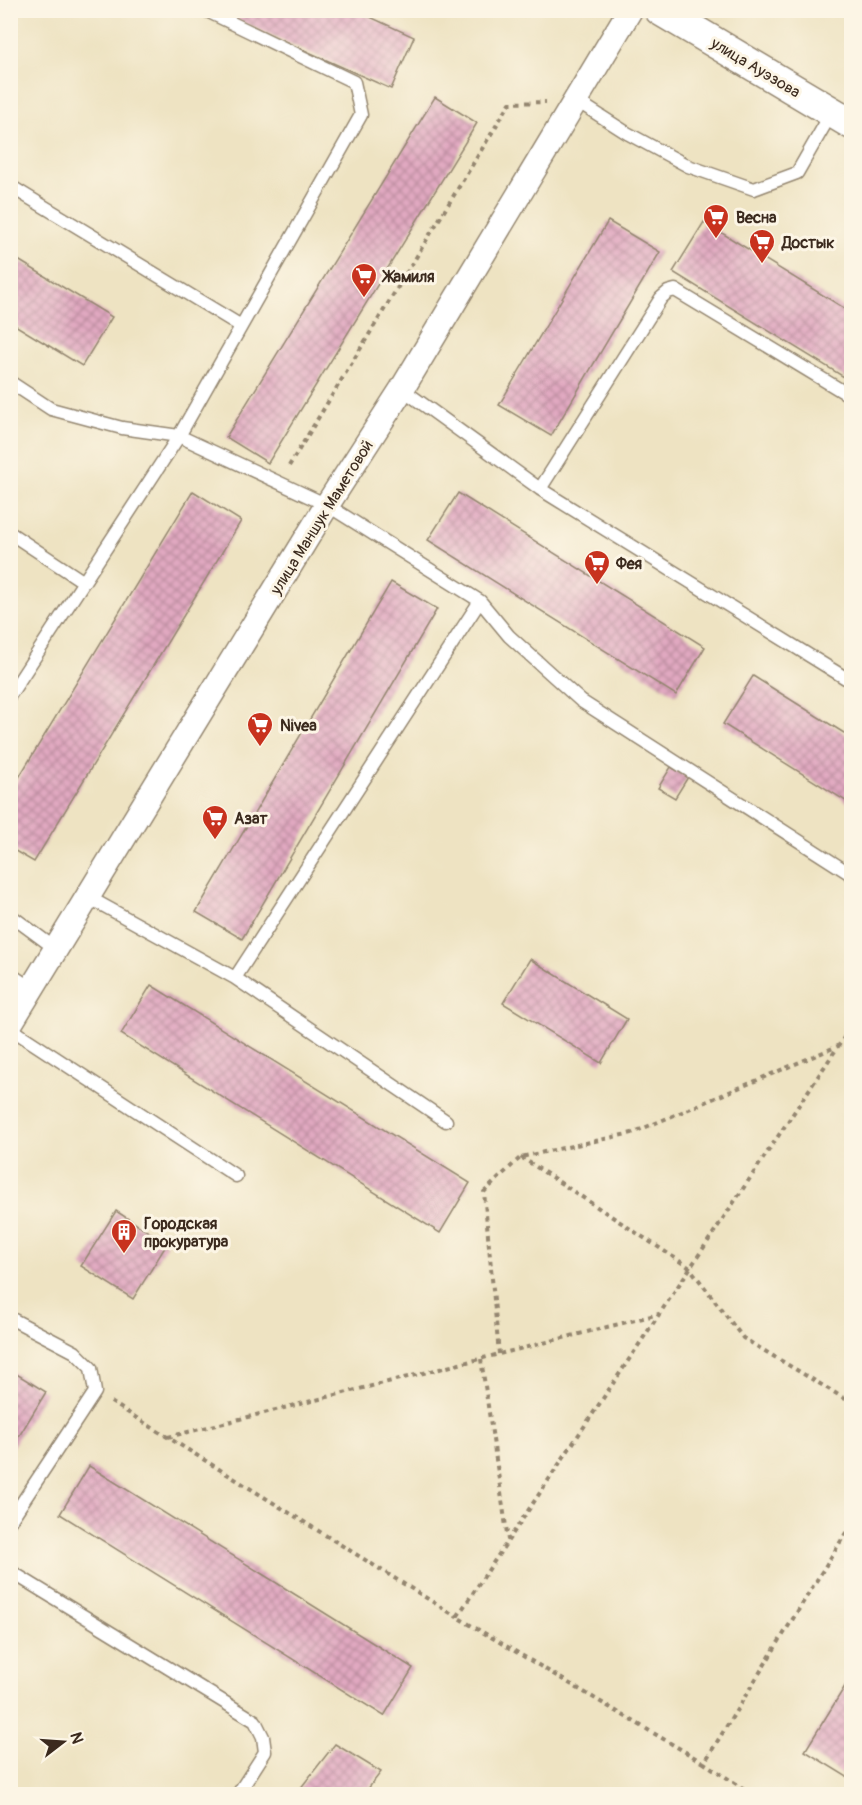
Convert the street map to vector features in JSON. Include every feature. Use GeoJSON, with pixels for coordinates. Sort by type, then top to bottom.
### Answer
{"type":"FeatureCollection","features":[{"type":"Feature","properties":{"kind":"street","name":"улица Маншук Маметовой"},"geometry":{"type":"LineString","coordinates":[[10,1023],[327,505],[402,389],[630,10]]}},
{"type":"Feature","properties":{"kind":"street","name":"улица Ауэзова"},"geometry":{"type":"LineString","coordinates":[[660,10],[842,118]]}},
{"type":"Feature","properties":{"kind":"lane"},"geometry":{"type":"LineString","coordinates":[[10,695],[179,436],[361,115],[354,82],[205,10]]}},
{"type":"Feature","properties":{"kind":"lane"},"geometry":{"type":"LineString","coordinates":[[577,101],[627,133],[688,166],[754,189],[797,173],[842,118]]}},
{"type":"Feature","properties":{"kind":"lane"},"geometry":{"type":"LineString","coordinates":[[10,186],[241,326]]}},
{"type":"Feature","properties":{"kind":"lane"},"geometry":{"type":"LineString","coordinates":[[540,489],[661,298],[668,292],[675,290],[852,397]]}},
{"type":"Feature","properties":{"kind":"lane"},"geometry":{"type":"LineString","coordinates":[[10,382],[51,409],[122,428],[179,436],[327,505],[480,601],[509,636],[581,701],[852,875]]}},
{"type":"Feature","properties":{"kind":"lane"},"geometry":{"type":"LineString","coordinates":[[402,389],[540,489],[852,682]]}},
{"type":"Feature","properties":{"kind":"lane"},"geometry":{"type":"LineString","coordinates":[[10,533],[84,582]]}},
{"type":"Feature","properties":{"kind":"lane"},"geometry":{"type":"LineString","coordinates":[[235,978],[480,601]]}},
{"type":"Feature","properties":{"kind":"lane"},"geometry":{"type":"LineString","coordinates":[[88,897],[235,978],[446,1121]]}},
{"type":"Feature","properties":{"kind":"lane"},"geometry":{"type":"LineString","coordinates":[[10,915],[56,949]]}},
{"type":"Feature","properties":{"kind":"lane"},"geometry":{"type":"LineString","coordinates":[[10,974],[32,989]]}},
{"type":"Feature","properties":{"kind":"lane"},"geometry":{"type":"LineString","coordinates":[[10,1028],[236,1176]]}},
{"type":"Feature","properties":{"kind":"lane"},"geometry":{"type":"LineString","coordinates":[[10,1318],[75,1352],[91,1368],[95,1392],[10,1521]]}},
{"type":"Feature","properties":{"kind":"lane"},"geometry":{"type":"LineString","coordinates":[[10,1571],[255,1721],[263,1737],[265,1752],[238,1794]]}},
{"type":"Feature","properties":{"kind":"path"},"geometry":{"type":"LineString","coordinates":[[279,482],[510,103],[577,101]]}},
{"type":"Feature","properties":{"kind":"path"},"geometry":{"type":"LineString","coordinates":[[457,1617],[852,1027]]}},
{"type":"Feature","properties":{"kind":"path"},"geometry":{"type":"LineString","coordinates":[[499,1354],[484,1192],[521,1157],[632,1133],[838,1046]]}},
{"type":"Feature","properties":{"kind":"path"},"geometry":{"type":"LineString","coordinates":[[521,1157],[690,1268],[743,1338],[852,1403]]}},
{"type":"Feature","properties":{"kind":"path"},"geometry":{"type":"LineString","coordinates":[[168,1437],[660,1314]]}},
{"type":"Feature","properties":{"kind":"path"},"geometry":{"type":"LineString","coordinates":[[481,1359],[508,1541]]}},
{"type":"Feature","properties":{"kind":"path"},"geometry":{"type":"LineString","coordinates":[[95,1392],[457,1617],[704,1763],[752,1794]]}},
{"type":"Feature","properties":{"kind":"path"},"geometry":{"type":"LineString","coordinates":[[704,1763],[852,1523]]}},
{"type":"Feature","properties":{"kind":"building"},"geometry":{"type":"Polygon","coordinates":[[[215,10],[355,10],[414,37],[391,89],[215,10]]]}},
{"type":"Feature","properties":{"kind":"building"},"geometry":{"type":"Polygon","coordinates":[[[435,97],[477,123],[268,463],[226,437],[435,97]]]}},
{"type":"Feature","properties":{"kind":"building"},"geometry":{"type":"Polygon","coordinates":[[[608,221],[660,252],[551,436],[499,405],[608,221]]]}},
{"type":"Feature","properties":{"kind":"building"},"geometry":{"type":"Polygon","coordinates":[[[704,222],[852,313],[852,382],[673,272],[704,222]]]}},
{"type":"Feature","properties":{"kind":"building"},"geometry":{"type":"Polygon","coordinates":[[[10,255],[112,317],[82,366],[10,322],[10,255]]]}},
{"type":"Feature","properties":{"kind":"building"},"geometry":{"type":"Polygon","coordinates":[[[193,491],[241,521],[34,862],[10,848],[10,792],[193,491]]]}},
{"type":"Feature","properties":{"kind":"building"},"geometry":{"type":"Polygon","coordinates":[[[458,493],[705,647],[676,695],[428,540],[458,493]]]}},
{"type":"Feature","properties":{"kind":"building"},"geometry":{"type":"Polygon","coordinates":[[[391,582],[437,609],[242,939],[196,912],[391,582]]]}},
{"type":"Feature","properties":{"kind":"building"},"geometry":{"type":"Polygon","coordinates":[[[753,676],[852,738],[852,805],[723,724],[753,676]]]}},
{"type":"Feature","properties":{"kind":"building"},"geometry":{"type":"Polygon","coordinates":[[[671,767],[688,777],[675,798],[658,788],[671,767]]]}},
{"type":"Feature","properties":{"kind":"building"},"geometry":{"type":"Polygon","coordinates":[[[530,959],[627,1019],[601,1063],[503,1003],[530,959]]]}},
{"type":"Feature","properties":{"kind":"building"},"geometry":{"type":"Polygon","coordinates":[[[151,985],[470,1183],[440,1233],[121,1034],[151,985]]]}},
{"type":"Feature","properties":{"kind":"building","name":"Городская прокуратура"},"geometry":{"type":"Polygon","coordinates":[[[116,1211],[167,1244],[133,1299],[81,1266],[116,1211]]]}},
{"type":"Feature","properties":{"kind":"building"},"geometry":{"type":"Polygon","coordinates":[[[10,1370],[46,1392],[10,1451],[10,1370]]]}},
{"type":"Feature","properties":{"kind":"building"},"geometry":{"type":"Polygon","coordinates":[[[89,1466],[413,1668],[384,1716],[60,1514],[89,1466]]]}},
{"type":"Feature","properties":{"kind":"building"},"geometry":{"type":"Polygon","coordinates":[[[852,1675],[852,1780],[805,1751],[852,1675]]]}},
{"type":"Feature","properties":{"kind":"building"},"geometry":{"type":"Polygon","coordinates":[[[335,1744],[381,1772],[364,1794],[296,1794],[335,1744]]]}},
{"type":"Feature","properties":{"kind":"place","name":"Весна"},"geometry":{"type":"Point","coordinates":[716,240]}},
{"type":"Feature","properties":{"kind":"place","name":"Достык"},"geometry":{"type":"Point","coordinates":[762,265]}},
{"type":"Feature","properties":{"kind":"place","name":"Жамиля"},"geometry":{"type":"Point","coordinates":[364,299]}},
{"type":"Feature","properties":{"kind":"place","name":"Фея"},"geometry":{"type":"Point","coordinates":[597,586]}},
{"type":"Feature","properties":{"kind":"place","name":"Nivea"},"geometry":{"type":"Point","coordinates":[260,748]}},
{"type":"Feature","properties":{"kind":"place","name":"Азат"},"geometry":{"type":"Point","coordinates":[215,841]}},
{"type":"Feature","properties":{"kind":"place","name":"Городская прокуратура"},"geometry":{"type":"Point","coordinates":[124,1255]}}]}
